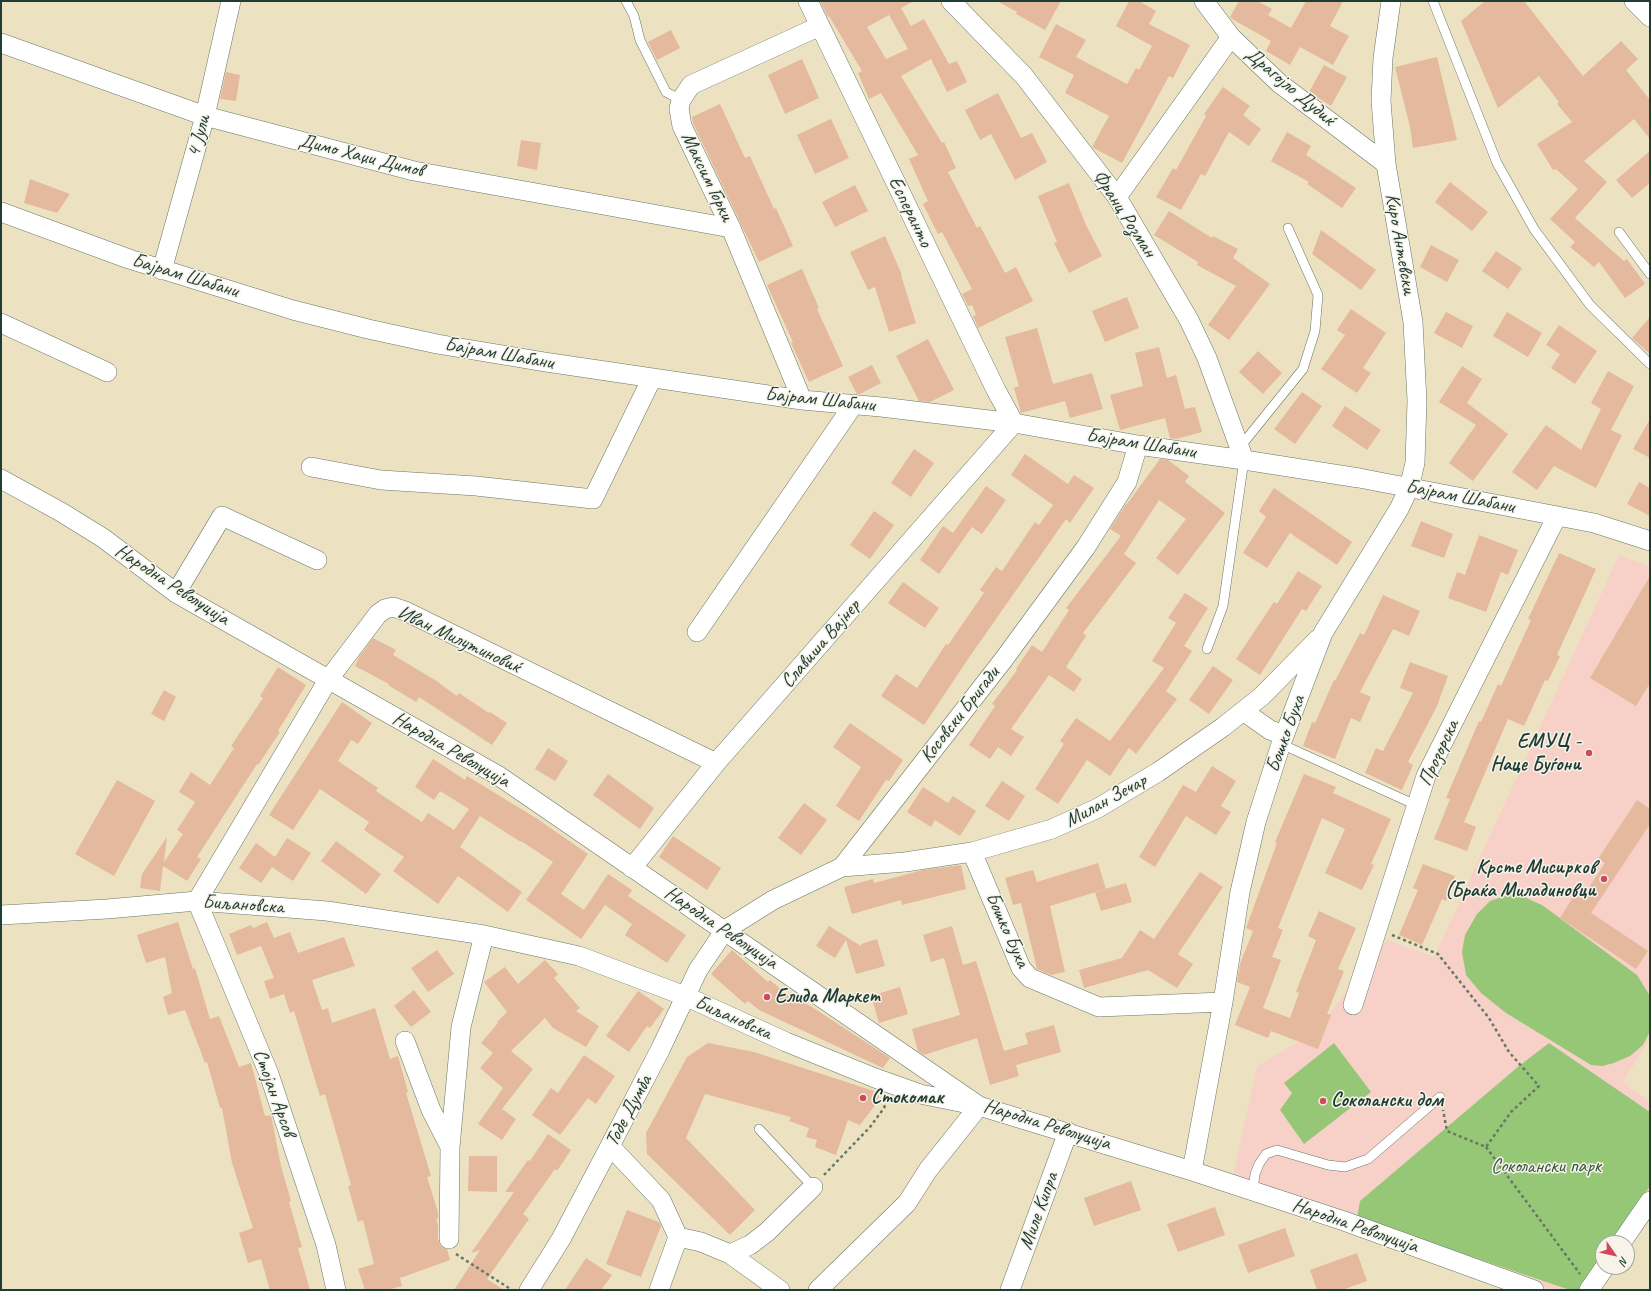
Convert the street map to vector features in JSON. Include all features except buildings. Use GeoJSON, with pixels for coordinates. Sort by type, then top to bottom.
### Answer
{"type":"FeatureCollection","features":[{"type":"Feature","properties":{"kind":"street","name":"4 Јули"},"geometry":{"type":"LineString","coordinates":[[162,270],[205,116],[230,1]]}},
{"type":"Feature","properties":{"kind":"street","name":"Есперанто"},"geometry":{"type":"LineString","coordinates":[[808,1],[996,390],[1014,423]]}},
{"type":"Feature","properties":{"kind":"street","name":"Франц Розман"},"geometry":{"type":"LineString","coordinates":[[951,1],[1024,76],[1117,197],[1189,320],[1207,358],[1242,453]]}},
{"type":"Feature","properties":{"kind":"street","name":"Драгојло Дудиќ"},"geometry":{"type":"LineString","coordinates":[[1204,1],[1231,37],[1279,83],[1386,164]]}},
{"type":"Feature","properties":{"kind":"street","name":"Киро Антевски"},"geometry":{"type":"LineString","coordinates":[[1391,1],[1383,58],[1381,101],[1386,164],[1413,322],[1417,401],[1415,463],[1409,488]]}},
{"type":"Feature","properties":{"kind":"street"},"geometry":{"type":"LineString","coordinates":[[1634,1],[1650,18]]}},
{"type":"Feature","properties":{"kind":"street"},"geometry":{"type":"LineString","coordinates":[[681,100],[691,85],[820,26]]}},
{"type":"Feature","properties":{"kind":"street"},"geometry":{"type":"LineString","coordinates":[[1117,197],[1231,37]]}},
{"type":"Feature","properties":{"kind":"street","name":"Димо Хаџи Димов"},"geometry":{"type":"LineString","coordinates":[[1,43],[205,116],[414,171],[732,228]]}},
{"type":"Feature","properties":{"kind":"street","name":"Максим Горки"},"geometry":{"type":"LineString","coordinates":[[681,100],[679,116],[682,126],[732,228],[802,400]]}},
{"type":"Feature","properties":{"kind":"street","name":"Бајрам Шабани"},"geometry":{"type":"LineString","coordinates":[[1,212],[162,270],[293,310],[368,329],[438,344],[545,362],[802,400],[854,404],[1014,423],[1138,445],[1242,453],[1409,488],[1594,522],[1650,541]]}},
{"type":"Feature","properties":{"kind":"street"},"geometry":{"type":"LineString","coordinates":[[1,323],[108,372]]}},
{"type":"Feature","properties":{"kind":"street"},"geometry":{"type":"LineString","coordinates":[[311,467],[380,480],[476,486],[593,499],[652,378]]}},
{"type":"Feature","properties":{"kind":"street"},"geometry":{"type":"LineString","coordinates":[[697,632],[854,404]]}},
{"type":"Feature","properties":{"kind":"street","name":"Славиша Вајнер"},"geometry":{"type":"LineString","coordinates":[[632,868],[716,763],[1014,423]]}},
{"type":"Feature","properties":{"kind":"street","name":"Косовски Бригади"},"geometry":{"type":"LineString","coordinates":[[725,930],[773,900],[842,867],[1004,659],[1086,547],[1127,482],[1138,445]]}},
{"type":"Feature","properties":{"kind":"street","name":"Народна Револуција"},"geometry":{"type":"LineString","coordinates":[[1,479],[60,512],[97,535],[176,593],[499,776],[979,1106],[1192,1170],[1344,1221],[1490,1283],[1534,1290]]}},
{"type":"Feature","properties":{"kind":"street","name":"Бошко Буха"},"geometry":{"type":"LineString","coordinates":[[1192,1170],[1223,1002],[1240,892],[1256,822],[1283,740],[1323,634],[1388,529],[1409,488]]}},
{"type":"Feature","properties":{"kind":"street"},"geometry":{"type":"LineString","coordinates":[[176,593],[222,516],[317,560]]}},
{"type":"Feature","properties":{"kind":"street","name":"Прозорска"},"geometry":{"type":"LineString","coordinates":[[1353,1005],[1426,776],[1557,516]]}},
{"type":"Feature","properties":{"kind":"street","name":"Иван Милутиновиќ"},"geometry":{"type":"LineString","coordinates":[[197,901],[328,680],[378,614],[385,609],[393,607],[405,611],[716,763]]}},
{"type":"Feature","properties":{"kind":"street","name":"Милан Зечар"},"geometry":{"type":"LineString","coordinates":[[842,867],[905,862],[972,852],[1052,830],[1098,808],[1158,772],[1223,727],[1262,696],[1323,634]]}},
{"type":"Feature","properties":{"kind":"street"},"geometry":{"type":"LineString","coordinates":[[1243,711],[1283,740]]}},
{"type":"Feature","properties":{"kind":"street","name":"Бошко Буха"},"geometry":{"type":"LineString","coordinates":[[972,852],[1021,968],[1030,978],[1099,1007],[1223,1002]]}},
{"type":"Feature","properties":{"kind":"street","name":"Биљановска"},"geometry":{"type":"LineString","coordinates":[[1,915],[107,909],[197,901],[327,911],[484,935],[580,956],[685,996],[786,1042],[875,1078],[920,1094],[979,1106]]}},
{"type":"Feature","properties":{"kind":"street","name":"Стојан Арсов"},"geometry":{"type":"LineString","coordinates":[[197,901],[268,1074],[326,1245],[336,1290]]}},
{"type":"Feature","properties":{"kind":"street","name":"Тоде Думба"},"geometry":{"type":"LineString","coordinates":[[529,1290],[561,1239],[660,1050],[698,970],[725,930]]}},
{"type":"Feature","properties":{"kind":"street"},"geometry":{"type":"LineString","coordinates":[[449,1239],[450,1147],[461,1027],[484,935]]}},
{"type":"Feature","properties":{"kind":"street"},"geometry":{"type":"LineString","coordinates":[[405,1041],[431,1110],[450,1147]]}},
{"type":"Feature","properties":{"kind":"street"},"geometry":{"type":"LineString","coordinates":[[818,1290],[907,1203],[928,1170],[979,1106]]}},
{"type":"Feature","properties":{"kind":"street","name":"Миле Кипра"},"geometry":{"type":"LineString","coordinates":[[1011,1290],[1068,1132]]}},
{"type":"Feature","properties":{"kind":"street"},"geometry":{"type":"LineString","coordinates":[[610,1146],[661,1200],[678,1237],[659,1290]]}},
{"type":"Feature","properties":{"kind":"street"},"geometry":{"type":"LineString","coordinates":[[730,1254],[750,1245],[767,1232],[813,1187]]}},
{"type":"Feature","properties":{"kind":"street"},"geometry":{"type":"LineString","coordinates":[[1627,1235],[1650,1201]]}},
{"type":"Feature","properties":{"kind":"street"},"geometry":{"type":"LineString","coordinates":[[678,1237],[701,1242],[730,1254],[780,1290]]}},
{"type":"Feature","properties":{"kind":"street"},"geometry":{"type":"LineString","coordinates":[[1590,1289],[1600,1275]]}},
{"type":"Feature","properties":{"kind":"lane"},"geometry":{"type":"LineString","coordinates":[[626,1],[634,16],[640,40],[666,92],[681,100]]}},
{"type":"Feature","properties":{"kind":"lane"},"geometry":{"type":"LineString","coordinates":[[1433,1],[1497,163],[1534,229],[1590,305],[1650,364]]}},
{"type":"Feature","properties":{"kind":"lane"},"geometry":{"type":"LineString","coordinates":[[1207,650],[1223,606],[1242,453],[1303,369],[1315,331],[1318,295],[1288,228]]}},
{"type":"Feature","properties":{"kind":"lane"},"geometry":{"type":"LineString","coordinates":[[1619,232],[1650,274]]}},
{"type":"Feature","properties":{"kind":"lane"},"geometry":{"type":"LineString","coordinates":[[1283,740],[1416,805]]}},
{"type":"Feature","properties":{"kind":"lane"},"geometry":{"type":"LineString","coordinates":[[1253,1191],[1255,1174],[1259,1164],[1266,1154],[1277,1150],[1328,1165],[1345,1167],[1368,1159],[1440,1097]]}},
{"type":"Feature","properties":{"kind":"lane"},"geometry":{"type":"LineString","coordinates":[[759,1129],[813,1187]]}},
{"type":"Feature","properties":{"kind":"path"},"geometry":{"type":"LineString","coordinates":[[1377,929],[1438,954],[1489,1018],[1509,1052],[1539,1086],[1511,1112],[1486,1147]]}},
{"type":"Feature","properties":{"kind":"path"},"geometry":{"type":"LineString","coordinates":[[1440,1097],[1446,1131],[1486,1147],[1590,1289]]}},
{"type":"Feature","properties":{"kind":"path"},"geometry":{"type":"LineString","coordinates":[[813,1187],[870,1127],[884,1108]]}},
{"type":"Feature","properties":{"kind":"path"},"geometry":{"type":"LineString","coordinates":[[449,1239],[456,1254],[512,1290]]}},
{"type":"Feature","properties":{"kind":"shaded area","name":"ЕМУЦ - Наце Буѓони"},"geometry":{"type":"Polygon","coordinates":[[[1619,555],[1650,567],[1650,1039],[1623,1082],[1650,1102],[1650,1191],[1620,1235],[1595,1235],[1595,1270],[1581,1290],[1553,1290],[1233,1176],[1257,1066],[1314,1033],[1387,940],[1434,957],[1619,555]]]}},
{"type":"Feature","properties":{"kind":"green space"},"geometry":{"type":"Polygon","coordinates":[[[1515,893],[1542,905],[1637,975],[1650,996],[1650,1031],[1643,1045],[1630,1056],[1614,1063],[1602,1066],[1591,1065],[1506,1013],[1481,993],[1466,975],[1462,952],[1465,935],[1477,914],[1490,901],[1515,893]]]}},
{"type":"Feature","properties":{"kind":"green space","name":"Соколански дом"},"geometry":{"type":"Polygon","coordinates":[[[1334,1043],[1371,1092],[1304,1144],[1280,1110],[1292,1093],[1284,1083],[1334,1043]]]}},
{"type":"Feature","properties":{"kind":"green space","name":"Соколански парк"},"geometry":{"type":"Polygon","coordinates":[[[1549,1043],[1650,1112],[1650,1186],[1616,1235],[1595,1235],[1595,1266],[1578,1290],[1570,1290],[1357,1218],[1360,1201],[1519,1066],[1549,1043]]]}},
{"type":"Feature","properties":{"kind":"place","name":"ЕМУЦ - Наце Буѓони"},"geometry":{"type":"Point","coordinates":[1589,753]}},
{"type":"Feature","properties":{"kind":"place","name":"Крсте Мисирков (Браќа Миладиновци"},"geometry":{"type":"Point","coordinates":[1604,879]}},
{"type":"Feature","properties":{"kind":"place","name":"Елида Маркет"},"geometry":{"type":"Point","coordinates":[767,997]}},
{"type":"Feature","properties":{"kind":"place","name":"Стокомак"},"geometry":{"type":"Point","coordinates":[863,1098]}},
{"type":"Feature","properties":{"kind":"place","name":"Соколански дом"},"geometry":{"type":"Point","coordinates":[1323,1101]}}]}
